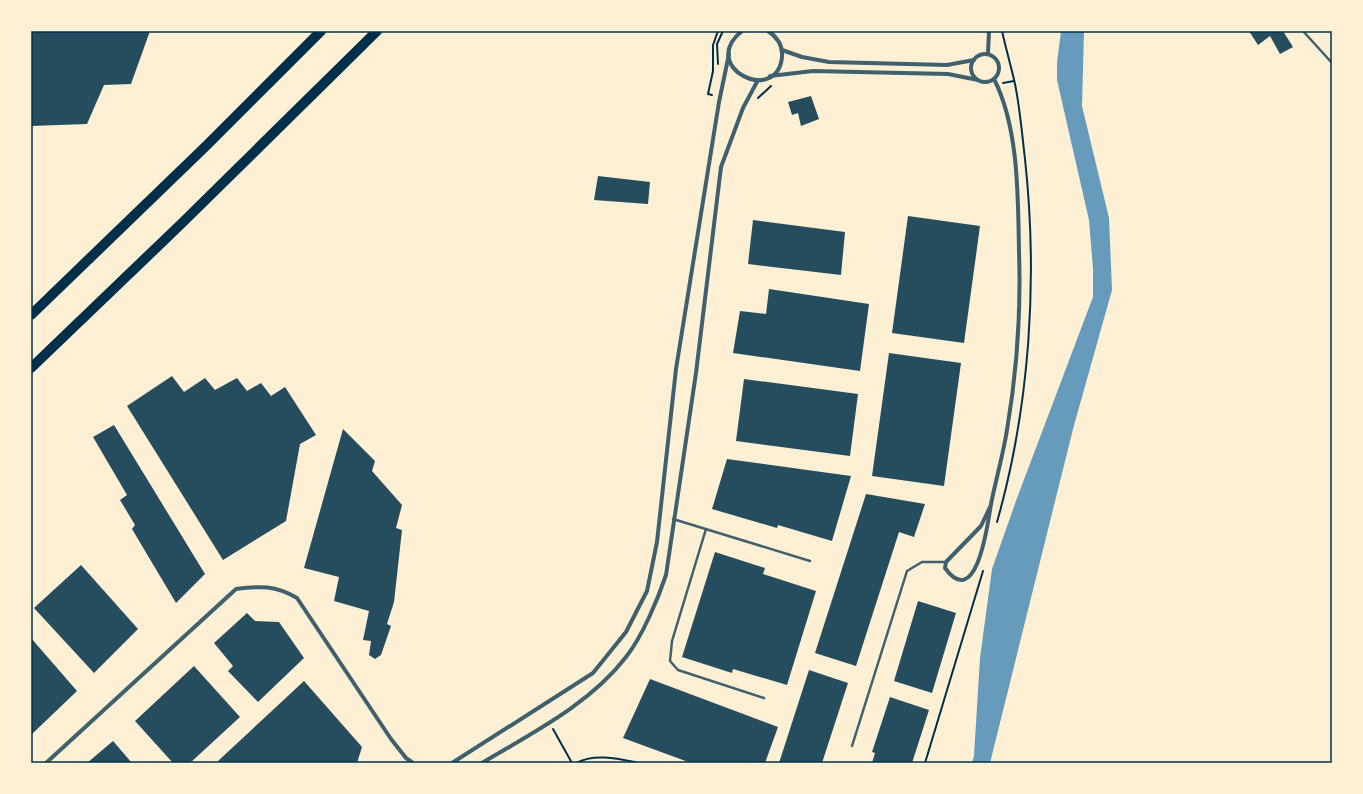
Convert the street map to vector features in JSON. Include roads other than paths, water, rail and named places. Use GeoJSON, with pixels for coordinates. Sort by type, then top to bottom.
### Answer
{"type":"FeatureCollection","features":[{"type":"Feature","properties":{"kind":"highway"},"geometry":{"type":"LineString","coordinates":[[31,315],[189,163],[321,31]]}},
{"type":"Feature","properties":{"kind":"highway"},"geometry":{"type":"LineString","coordinates":[[31,368],[180,225],[377,31]]}},
{"type":"Feature","properties":{"kind":"street"},"geometry":{"type":"LineString","coordinates":[[452,763],[593,673],[626,632],[647,590],[657,542],[676,369],[719,102],[730,48],[737,31]]}},
{"type":"Feature","properties":{"kind":"street"},"geometry":{"type":"LineString","coordinates":[[736,36],[742,31]]}},
{"type":"Feature","properties":{"kind":"street"},"geometry":{"type":"LineString","coordinates":[[768,31],[773,33],[778,39],[782,50],[780,65],[770,76]]}},
{"type":"Feature","properties":{"kind":"street"},"geometry":{"type":"LineString","coordinates":[[988,54],[989,31]]}},
{"type":"Feature","properties":{"kind":"street"},"geometry":{"type":"LineString","coordinates":[[782,50],[802,57],[829,62],[947,65],[974,60]]}},
{"type":"Feature","properties":{"kind":"street"},"geometry":{"type":"LineString","coordinates":[[729,54],[730,63],[735,71],[741,76],[750,80],[813,71],[948,74],[986,82],[995,82]]}},
{"type":"Feature","properties":{"kind":"street"},"geometry":{"type":"LineString","coordinates":[[978,80],[972,73],[971,64],[980,54],[993,55],[999,63],[999,72],[995,82],[1004,104],[1009,124],[1018,192],[1020,295],[1014,371],[1007,430],[991,505],[988,527],[982,550],[974,571],[968,578],[961,580],[955,578],[945,568],[946,562],[981,526],[991,505]]}},
{"type":"Feature","properties":{"kind":"street"},"geometry":{"type":"LineString","coordinates":[[482,763],[549,722],[593,691],[627,657],[652,612],[662,588],[666,575],[673,519],[696,373],[720,167],[743,108],[758,80]]}},
{"type":"Feature","properties":{"kind":"street"},"geometry":{"type":"LineString","coordinates":[[46,763],[236,588],[263,586],[285,591],[297,598],[391,739],[406,758],[413,763]]}},
{"type":"Feature","properties":{"kind":"lane"},"geometry":{"type":"LineString","coordinates":[[1303,31],[1332,63]]}},
{"type":"Feature","properties":{"kind":"lane"},"geometry":{"type":"LineString","coordinates":[[673,519],[810,561]]}},
{"type":"Feature","properties":{"kind":"lane"},"geometry":{"type":"LineString","coordinates":[[706,529],[672,641],[670,661],[678,670],[764,698]]}},
{"type":"Feature","properties":{"kind":"lane"},"geometry":{"type":"LineString","coordinates":[[852,746],[907,571],[922,562],[946,562]]}},
{"type":"Feature","properties":{"kind":"water"},"geometry":{"type":"Polygon","coordinates":[[[1061,31],[1084,31],[1082,106],[1109,218],[1112,290],[1073,429],[990,763],[972,763],[974,756],[980,658],[992,569],[1017,498],[1093,297],[1093,269],[1089,220],[1057,80],[1057,63],[1061,31]]]}}]}
